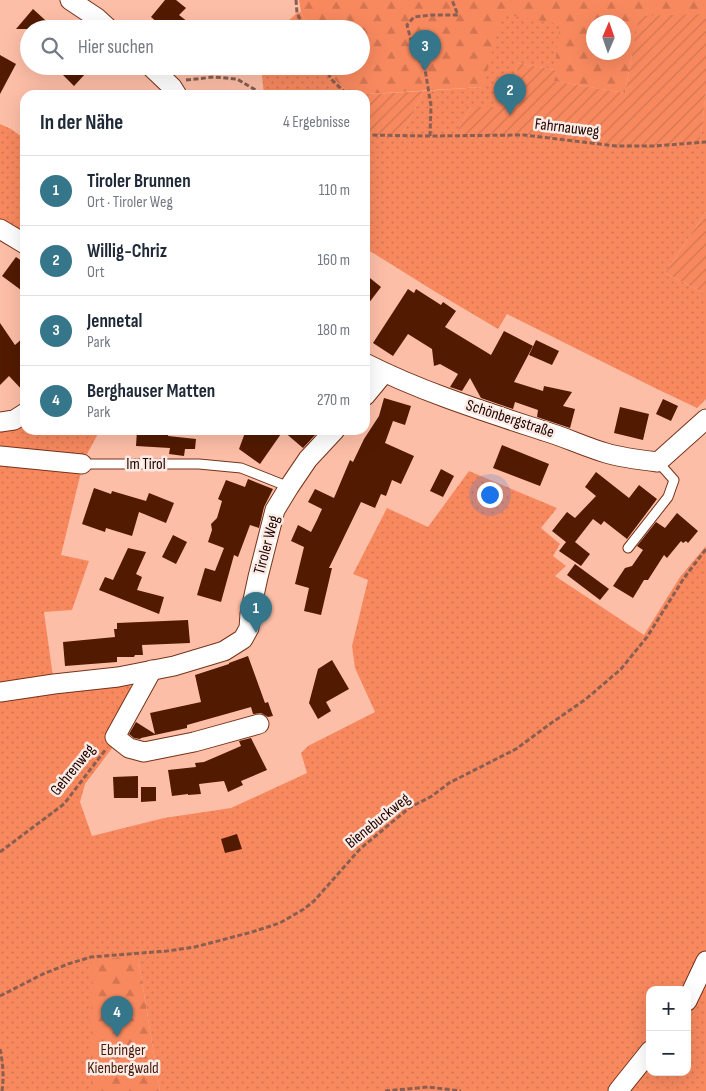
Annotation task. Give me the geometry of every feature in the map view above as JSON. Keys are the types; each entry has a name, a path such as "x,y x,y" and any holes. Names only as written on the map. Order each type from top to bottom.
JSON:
{"street":[{"path":"70,0 99,20"},
{"path":"159,75 174,90"},
{"path":"0,229 20,241"},
{"name":"Schönbergstraße","path":"370,366 440,396 606,453 658,462"},
{"path":"370,390 384,373"},
{"path":"0,422 14,420 20,416"},
{"path":"658,462 706,419"},
{"name":"Tiroler Weg","path":"0,692 118,677 174,666 224,651 242,639 249,628 258,577 275,510 308,459 330,435"},
{"name":"Im Tirol","path":"0,456 82,464"},
{"path":"152,670 116,737 129,748 144,752 194,742 258,724"},
{"path":"691,993 706,961"},
{"path":"618,1091 646,1056"}],"lane":[{"path":"628,548 668,497 674,480 658,462"},
{"name":"Im Tirol","path":"82,464 199,464 224,466 241,468 289,487"}],"path":[{"path":"296,0 298,13 302,20"},
{"path":"430,136 431,106 425,69 413,48 407,24 414,17 458,15 452,0"},
{"path":"329,75 343,90"},
{"path":"176,90 187,79 214,77 237,79 256,90"},
{"name":"Fahrnauweg","path":"370,135 524,135 616,146 654,146 706,142"},
{"name":"Bienebuckweg","path":"0,996 43,974 91,957 195,947 280,923 304,909 314,901 360,849 409,808 432,796 450,783 516,749 586,699 621,669 646,637 684,578 706,549"},
{"name":"Gehrenweg","path":"0,852 64,804 116,737"},
{"path":"0,1049 3,1076 2,1091"},
{"path":"385,1091 428,1086 461,1091"}],"green space":[{"path":"299,0 706,0 706,14 639,16 631,60 625,93 553,81 560,24 502,14 483,87 370,94 370,90 346,90 332,75 370,75 370,20 305,20"},
{"path":"355,0 706,0 706,64 631,53 631,15 586,15 586,26 559,39 555,70 517,63 515,107 471,107 455,135 524,135 616,146 700,143 706,90 706,212 665,273 706,294 706,399 697,408 507,314 498,329 370,251 370,135 401,136 424,91 483,87"},
{"path":"301,12 305,20 289,20"},
{"path":"706,14 706,90 700,143 616,146 524,135 455,135 471,107 515,107 517,63 555,70 554,81 625,93 639,16"},
{"path":"262,75 332,75 346,90 263,90"},
{"path":"424,91 401,136 370,135 370,94"},
{"path":"0,124 20,135 20,236 0,225"},
{"path":"706,212 706,294 665,273"},
{"path":"20,427 20,435 97,435 86,456 0,448 0,429"},
{"path":"0,465 81,472 61,555 89,561 72,610 44,612 54,684 130,683 131,690 131,695 109,729 116,743 85,784 80,802 92,836 164,818 231,808 307,773 301,753 308,746 375,712 355,668 352,646 368,580 353,574 387,508 428,527 469,471 557,508 541,528 560,544 553,556 566,566 555,576 644,635 680,577 706,546 706,1091 160,1091 138,957 148,1091 0,1091"},
{"name":"Ebringer Kienbergwald","path":"138,957 160,1091 91,1091 93,959"}],"building":[{"path":"165,0 176,0 186,8 179,15 185,20 154,20 151,17"},
{"path":"33,9 45,20 24,20"},
{"path":"0,55 16,64 0,94"},
{"path":"63,75 84,75 74,86"},
{"path":"16,257 20,260 20,289 2,276"},
{"path":"370,278 381,287 370,301"},
{"path":"408,289 414,293 416,289 441,305 443,302 456,311 445,327 491,355 504,331 533,346 514,382 543,391 544,386 572,392 563,406 575,409 570,428 537,417 538,410 515,402 513,409 481,398 470,378 462,391 450,387 458,374 440,364 434,366 432,349 408,334 393,356 373,343"},
{"path":"0,323 15,345 20,340 20,388 9,376 0,385"},
{"path":"536,340 559,351 552,365 529,355"},
{"path":"384,398 411,406 405,425 393,421 385,443 414,456 401,484 392,480 386,496 381,494 375,508 361,502 329,568 332,568 321,615 304,611 309,588 295,584 304,547 291,541 298,525 311,532 322,509 308,502 315,489 334,498 350,460 353,462 364,439 367,435 370,435 370,430 379,416"},
{"path":"663,399 678,406 671,421 656,414"},
{"path":"620,407 649,414 643,440 614,433"},
{"path":"137,435 168,435 196,439 195,449 185,449 184,456 169,454 170,448 136,446"},
{"path":"244,435 280,435 260,464 239,449"},
{"path":"288,435 315,435 303,448"},
{"path":"502,445 549,464 540,486 493,468"},
{"path":"441,469 454,476 443,497 430,491"},
{"path":"596,472 629,498 639,485 657,499 627,539 604,521 601,525 593,519 575,542 590,554 581,566 559,551 566,542 552,531 567,512 575,518 596,496 585,487"},
{"path":"248,479 273,489 264,507 259,528 250,525 238,557 234,555 221,602 197,595 205,568 215,571 224,548 208,542 212,530 211,524 217,518 222,501 218,499 226,480 245,487"},
{"path":"94,488 111,494 112,491 146,501 149,493 174,503 166,523 139,512 132,536 106,528 105,532 82,524"},
{"path":"677,513 698,531 688,543 681,541 667,558 664,555 648,580 644,580 633,598 613,586 625,568 632,566 643,550 637,546 656,522 665,528"},
{"path":"173,535 187,542 176,564 162,557"},
{"path":"128,548 146,552 136,574 142,577 137,590 164,597 159,614 99,590 105,577 113,580"},
{"path":"575,564 609,589 600,600 567,575"},
{"path":"188,620 190,643 142,645 143,655 117,657 117,662 65,666 63,642 115,637 114,629 117,629 117,623"},
{"path":"248,656 265,703 268,702 273,716 268,717 261,713 253,714 251,707 187,725 187,728 140,739 134,738 129,734 136,722 155,734 150,713 201,702 195,675"},
{"path":"332,660 349,689 326,702 331,711 318,719 309,703 318,669"},
{"path":"251,738 267,770 241,781 243,785 228,792 224,781 199,784 201,794 172,796 168,770 196,767 195,763 204,762 241,746 239,741"},
{"path":"138,776 138,798 114,798 113,777"},
{"path":"141,787 156,787 156,801 141,802"},
{"path":"237,834 242,849 225,853 221,839"}],"place":[{"name":"Jennetal","path":"425,71"},
{"name":"Willig-Chriz","path":"510,115"},
{"name":"Tiroler Brunnen","path":"256,633"},
{"name":"Berghauser Matten","path":"117,1037"}]}
